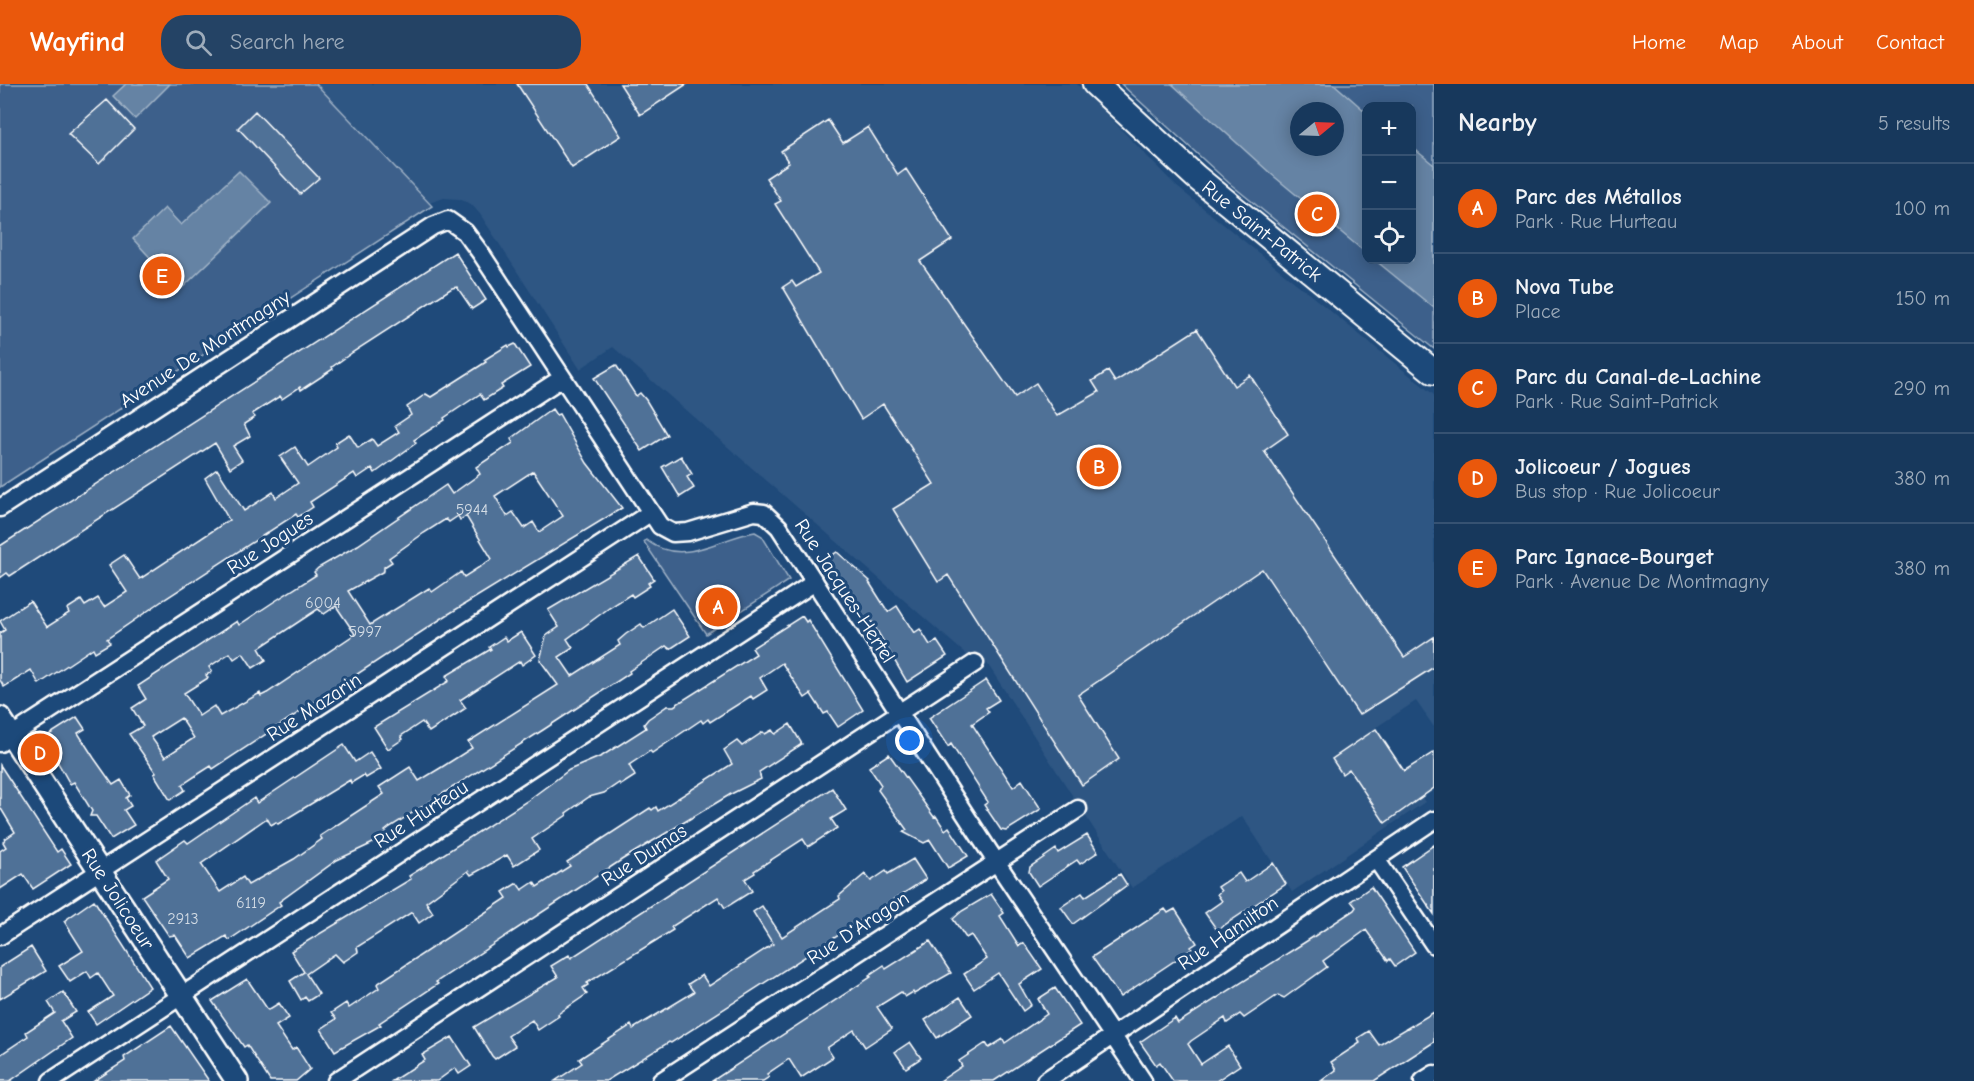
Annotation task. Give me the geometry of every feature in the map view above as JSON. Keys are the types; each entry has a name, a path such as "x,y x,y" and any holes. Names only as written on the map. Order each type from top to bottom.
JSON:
{"main road":[{"name":"Rue Saint-Patrick","path":"1095,84 1196,177 1434,372"}],"street":[{"name":"Rue Jacques-Hertel","path":"433,226 448,220 459,225 465,232 660,526 674,533 688,532 744,513 764,513 779,527 1143,1081"},
{"name":"Avenue De Montmagny","path":"0,508 433,226"},
{"name":"Rue Jogues","path":"4,732 562,378"},
{"name":"Rue Mazarin","path":"0,936 651,513"},
{"name":"Rue Hurteau","path":"51,1081 814,582"},
{"name":"Rue Dumas","path":"336,1081 975,663"},
{"name":"Rue Jolicoeur","path":"4,732 100,872 237,1081"},
{"name":"Rue D'Aragon","path":"661,1081 1078,809"},
{"name":"Rue Hamilton","path":"1045,1081 1434,820"},
{"path":"1376,859 1434,945"},
{"path":"1423,1081 1434,1074"}],"shaded area":[{"path":"0,84 316,84 432,206 0,487"},
{"path":"126,84 170,84 135,119 113,96"},
{"path":"316,84 1077,84 1176,186 1434,395 1434,727 1416,701 1375,728 1425,802 1292,892 1242,816 1132,888 983,657 975,662 613,347 580,369 480,214 471,204 459,199 444,198 429,203"},
{"path":"1121,84 1434,84 1434,349 1229,183"},
{"path":"1172,84 1334,84 1362,108 1362,250 1270,173"},
{"path":"1416,150 1434,165 1434,308 1380,264 1416,264"},
{"path":"239,171 271,203 180,290 133,239 165,208 181,225"},
{"path":"755,532 762,536 789,580 706,634 644,542 646,540 660,548 673,551 687,551"}],"building":[{"path":"517,84 588,84 621,136 572,168"},
{"path":"620,84 687,84 640,115"},
{"path":"107,100 134,129 99,164 68,134"},
{"path":"255,111 319,178 300,194 238,128"},
{"path":"828,120 843,143 868,127 898,175 906,169 952,240 920,261 1015,397 1036,383 1057,416 1099,392 1092,381 1108,371 1115,382 1197,329 1234,386 1250,375 1288,434 1264,451 1404,657 1434,637 1434,667 1359,715 1262,569 1078,695 1119,759 1082,785 948,575 938,582 893,509 934,484 883,404 861,419 783,287 792,281 796,287 819,273 775,204 781,201 766,178 789,163 781,151"},
{"path":"455,252 486,300 472,309 457,287 452,288 353,352 332,367 333,369 301,390 300,387 282,399 280,396 252,414 255,417 244,424 250,436 233,446 242,460 230,468 215,443 10,576 7,573 0,578 0,546"},
{"path":"515,344 530,367 501,385 503,388 484,400 480,394 414,440 416,443 375,473 372,468 357,478 354,473 310,502 313,507 298,517 296,514 165,599 107,639 110,643 95,652 93,648 39,684 31,670 4,687 0,680 0,633 5,630 0,621 30,601 47,627 69,613 67,609 81,600 85,606 98,598 104,607 127,592 109,565 124,555 140,579 229,520 205,478 217,469 244,511 273,492 276,498 298,483 280,457 295,447 308,467 337,447 335,443 349,434 358,448 372,439 377,446 399,432 395,426 411,415 407,407 426,394 431,397 486,362 484,360 508,345 509,347"},
{"path":"616,365 636,396 640,393 646,400 667,435 642,451 594,378"},
{"path":"552,409 556,415 559,414 587,463 622,508 447,615 213,769 211,766 197,775 182,785 185,790 170,800 154,774 156,773 129,734 143,726 132,708 146,699 138,686 237,621 239,625 316,575 314,572 318,568 358,545 446,485 452,494 480,474 476,467 513,443 511,439","holes":["533,471 563,516 539,532 533,522 524,528 513,512 507,516 495,496","458,516 460,520 466,516 492,559 464,577 461,572 432,592 429,588 370,625 348,591 384,571 384,567 392,562 389,558 424,533 446,519 449,522","336,606 355,634 267,693 261,696 260,693 220,716 214,706 199,716 184,693 208,678 206,675 212,672 209,667 230,653 234,659 243,653 253,668 266,660 259,648 318,609 324,614","181,718 194,738 165,757 151,737"]},
{"path":"681,456 692,474 687,477 694,488 680,497 662,467"},
{"path":"837,552 870,581 888,612 897,606 914,633 920,629 930,645 937,641 947,656 907,682 872,622 867,625 825,560"},
{"path":"639,556 654,579 648,583 650,586 633,597 631,594 609,608 567,639 573,648 559,657 572,676 620,645 618,641 626,634 641,624 644,628 672,609 690,636 670,649 666,646 629,671 630,673 390,827 385,831 387,833 371,844 337,860 279,902 281,905 229,940 226,936 190,958 175,935 169,936 142,896 168,879 156,860 185,840 188,843 254,798 257,803 344,745 355,762 370,752 381,769 366,778 364,775 351,783 350,780 278,824 276,822 271,825 267,818 201,864 220,892 243,877 248,885 294,859 322,839 320,836 384,794 379,787 410,767 419,781 442,767 472,748 468,742 558,685 540,660 546,636 559,627 548,610"},
{"path":"802,616 806,622 808,620 863,710 838,727 828,712 824,714 811,694 805,698 782,663 760,678 767,690 753,699 751,696 710,722 708,719 703,723 701,720 652,753 650,751 629,765 635,776 604,793 589,797 532,839 539,850 514,866 507,855 471,875 468,871 426,902 433,913 419,923 412,912 357,947 358,952 343,962 335,954 306,974 319,994 308,1001 305,997 301,1000 290,981 304,972 291,951 411,879 409,876 527,801 569,770 602,756 646,728 644,724 648,719 667,706 674,706 756,654 752,648"},
{"path":"521,632 536,655 522,665 520,661 460,700 466,708 429,732 422,722 401,736 403,739 388,749 374,727 449,681 446,676 491,649 489,647 504,637 507,641"},
{"path":"986,680 999,700 986,708 989,712 972,724 1013,787 1022,780 1041,809 1006,831 1001,830 984,805 988,802 951,744 948,747 929,718"},
{"path":"77,717 85,729 78,733 94,758 113,785 121,780 130,795 126,798 131,806 124,810 134,825 111,839 96,816 90,816 92,811 74,782 70,784 44,738"},
{"path":"790,724 802,744 759,772 761,779 731,794 623,859 436,982 438,984 379,1023 381,1025 335,1051 321,1029 336,1019 331,1013 346,1003 349,1008 379,988 377,984 507,898 503,892 517,883 522,890 534,882 537,887 570,866 567,862 650,808 652,810 656,807 658,811 732,764 724,750 737,741 742,746 763,732 765,734 772,730 775,734"},
{"path":"1376,729 1404,771 1434,752 1434,788 1385,823 1349,769 1342,774 1332,759"},
{"path":"889,754 934,817 936,816 945,830 949,827 968,856 948,868 930,840 924,843 903,832 907,830 878,790 881,785 869,767"},
{"path":"0,765 57,852 61,849 71,864 33,889 23,874 0,889 0,851 6,847 3,842 5,839 15,832 0,807"},
{"path":"832,788 846,810 831,819 837,828 808,847 803,839 754,871 755,873 745,879 752,891 725,908 718,897 671,927 673,930 587,983 588,985 583,988 587,994 538,1030 532,1020 508,1036 515,1046 495,1059 492,1056 474,1027 558,977 551,966 569,955 571,958"},
{"path":"1087,835 1098,852 1080,864 1077,860 1038,886 1029,872 1030,867 1056,849 1058,853"},
{"path":"1434,845 1434,914 1402,867"},
{"path":"913,859 926,879 671,1043 669,1042 606,1081 555,1081 582,1063 579,1059 631,1025 633,1029 694,992 688,984 702,975 709,986 773,944 753,912 762,906 782,937 840,899 839,896 865,874 871,881 886,871 888,874"},
{"path":"1273,863 1286,884 1217,930 1205,913 1222,901 1217,894 1221,891 1218,887 1239,873 1245,882"},
{"path":"1120,874 1127,885 1073,924 1061,907 1082,893 1085,897"},
{"path":"1371,887 1415,952 1395,966 1390,959 1388,961 1366,930 1323,961 1327,967 1284,998 1278,995 1244,1018 1240,1014 1227,1023 1225,1018 1188,1044 1201,1064 1228,1046 1240,1065 1216,1081 1173,1081 1160,1062 1156,1065 1140,1042 1175,1018 1178,1023 1354,910 1356,907 1351,901"},
{"path":"991,894 1004,913 1000,916 1019,946 1024,943 1042,969 1019,984 1031,1005 1023,1011 998,973 974,989 964,974 987,959 971,935 966,938 953,919"},
{"path":"94,900 150,987 96,1024 88,1012 113,996 98,973 91,978 87,971 70,982 59,966 83,951 64,921"},
{"path":"1165,909 1168,913 1175,909 1197,943 1191,947 1192,949 1120,997 1092,957"},
{"path":"930,941 951,973 914,994 913,992 905,997 901,992 877,1007 892,1029 865,1047 854,1030 827,1048 833,1057 801,1078 789,1059 767,1074 769,1077 763,1081 712,1081 871,977 869,975 884,965 886,969"},
{"path":"31,947 46,971 0,999 0,967"},
{"path":"247,979 268,1010 279,1003 289,1018 276,1026 292,1050 296,1047 310,1069 296,1081 270,1081 247,1045 244,1047 212,1001"},
{"path":"1055,988 1080,1025 994,1081 940,1081 962,1066 959,1061 986,1043 989,1048 1003,1039 1005,1043 1047,1014 1038,999"},
{"path":"63,992 76,1012 61,1021 72,1038 10,1081 0,1081 0,1055 28,1036 26,1032 55,1013 48,1002"},
{"path":"960,997 972,1015 937,1038 925,1020"},
{"path":"1434,1012 1434,1042 1374,1081 1321,1081 1336,1070 1331,1062 1360,1043 1358,1038 1369,1031 1379,1045"},
{"path":"171,1026 209,1081 94,1081 125,1061 124,1057"},
{"path":"452,1037 471,1066 459,1074 455,1068 437,1081 392,1081 425,1060 422,1055"},
{"path":"910,1042 921,1058 906,1068 895,1052"}],"place":[{"name":"Parc du Canal-de-Lachine","path":"1317,214"},
{"name":"Parc Ignace-Bourget","path":"162,276"},
{"name":"Nova Tube","path":"1099,467"},
{"name":"Parc des Métallos","path":"718,607"},
{"name":"Jolicoeur / Jogues","path":"40,753"}]}
